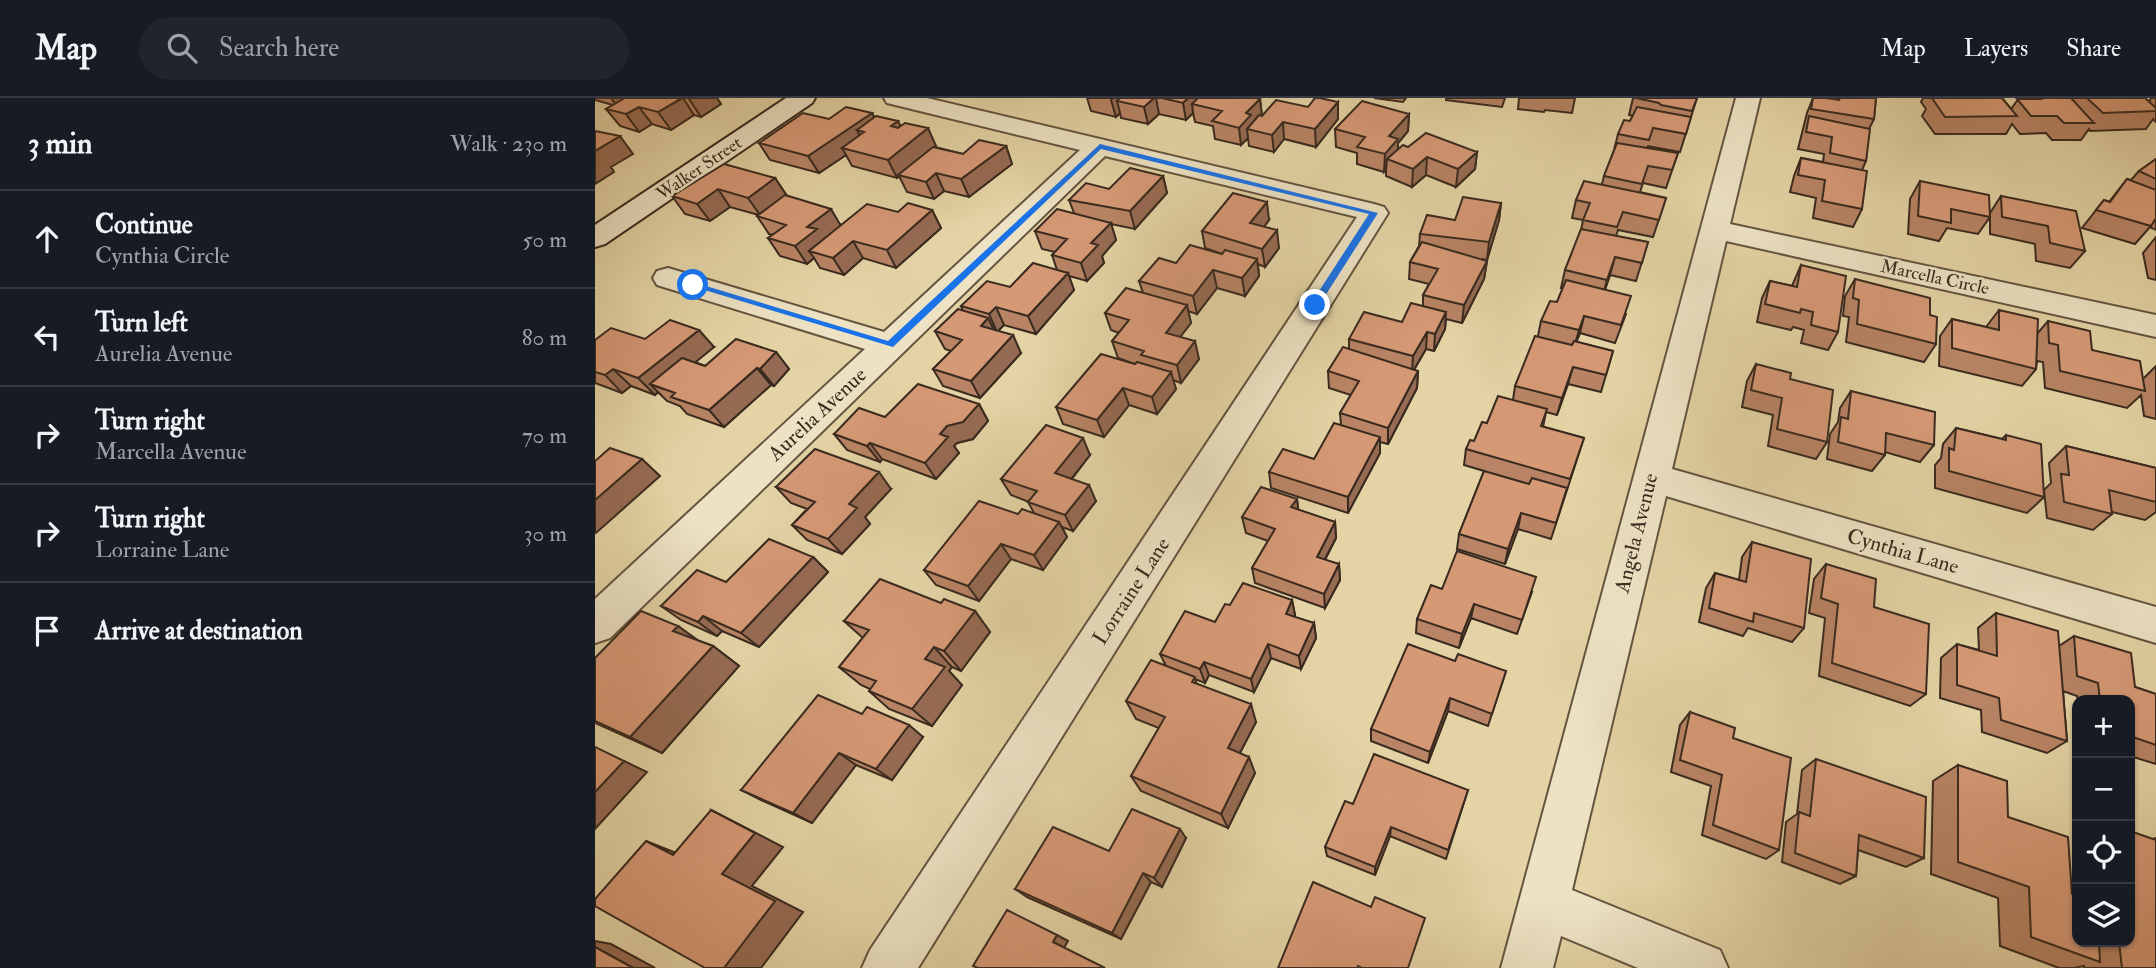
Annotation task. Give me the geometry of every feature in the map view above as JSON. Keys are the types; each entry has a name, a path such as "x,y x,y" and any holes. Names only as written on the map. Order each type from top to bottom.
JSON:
{"street":[{"name":"Walker Street","path":"595,239 803,98"},
{"path":"896,98 1100,146"},
{"name":"Angela Avenue","path":"1527,968 1748,98"},
{"name":"Lorraine Lane","path":"888,968 1374,213 1100,146"},
{"name":"Aurelia Avenue","path":"595,625 1100,146"},
{"name":"Marcella Circle","path":"1714,229 2156,326"},
{"path":"669,278 890,345"},
{"name":"Cynthia Lane","path":"1650,477 2156,625"},
{"path":"1543,904 1702,968"}],"building":[{"path":"625,98 682,98 658,112 639,107 626,114 606,109"},
{"path":"1120,98 1154,98 1144,107 1117,101"},
{"path":"1162,98 1188,98 1183,103"},
{"path":"1198,98 1260,99 1246,113 1251,115 1239,128 1212,121 1222,111 1192,104"},
{"path":"1315,98 1338,102 1315,129 1283,122 1272,135 1247,129 1276,100 1308,107"},
{"path":"1636,98 1697,98 1692,111"},
{"path":"1813,98 1876,98 1874,119 1811,109"},
{"path":"1932,98 2002,98 2017,116 1945,117"},
{"path":"2071,98 2094,123 2064,123 2057,116 2031,116 2017,99"},
{"path":"2087,98 2145,98 2156,111 2103,113"},
{"path":"1362,101 1409,114 1389,136 1398,139 1385,154 1357,147 1365,137 1335,129"},
{"path":"846,107 872,113 808,156 759,143 803,113 829,119"},
{"path":"1637,107 1691,117 1686,134 1653,128 1649,140 1618,134 1624,120 1630,121"},
{"path":"876,116 898,121 891,126 898,128 905,123 928,128 888,160 842,148 864,132 857,130"},
{"path":"1809,116 1870,129 1866,161 1830,153 1832,137 1806,132"},
{"path":"595,131 620,136 595,151"},
{"path":"1426,133 1477,152 1458,169 1427,157 1413,169 1387,159 1403,145 1408,147"},
{"path":"979,140 1006,146 961,179 936,173 926,182 898,175 933,147 963,154"},
{"path":"1617,143 1678,153 1672,170 1648,166 1642,184 1604,176"},
{"path":"1801,158 1867,171 1862,209 1822,201 1825,180 1798,175"},
{"path":"2156,159 2156,179 2139,171"},
{"path":"724,164 775,178 748,198 718,189 697,204 672,196"},
{"path":"1130,168 1163,176 1130,211 1069,200 1086,183 1109,189"},
{"path":"2127,179 2156,190 2156,218 2151,226 2096,210 2104,200 2110,202"},
{"path":"1584,181 1666,198 1659,220 1623,212 1617,227 1583,220 1590,203 1576,200"},
{"path":"1920,181 1989,195 1990,217 1951,209 1951,223 1918,216"},
{"path":"1233,193 1267,202 1250,223 1277,230 1262,249 1202,231"},
{"path":"785,195 831,209 807,227 817,229 795,246 768,238 786,225 757,216"},
{"path":"2001,196 2076,211 2085,251 2050,243 2048,226 2002,217"},
{"path":"1463,197 1501,203 1489,242 1420,234 1427,215 1455,220"},
{"path":"908,203 932,210 887,250 853,241 833,258 809,251 867,204 898,212"},
{"path":"1057,209 1111,223 1091,243 1098,245 1081,263 1052,255 1067,239 1035,231"},
{"path":"1581,229 1648,242 1642,263 1615,257 1607,280 1565,270"},
{"path":"1422,242 1487,261 1464,305 1423,295 1438,269 1410,262"},
{"path":"1190,245 1222,254 1225,250 1257,259 1242,278 1213,270 1193,296 1139,281 1159,258 1176,263"},
{"path":"1033,263 1068,273 1028,316 996,307 989,314 961,306 987,281 1010,287"},
{"path":"1801,265 1846,276 1838,332 1811,325 1813,312 1801,309 1800,313 1765,304 1770,281 1797,287"},
{"path":"1855,279 1930,298 1930,315 1937,317 1936,344 1857,324 1859,300 1853,298"},
{"path":"1566,280 1631,296 1621,325 1584,316 1579,330 1541,321 1550,301 1557,302"},
{"path":"1126,288 1187,305 1166,333 1195,341 1177,365 1141,355 1144,351 1112,341 1129,320 1105,313"},
{"path":"1411,303 1446,312 1435,334 1427,332 1413,356 1349,339 1364,312 1402,322"},
{"path":"958,309 988,318 981,326 1013,335 971,381 933,369 962,340 935,331"},
{"path":"1999,310 2038,319 2036,369 1952,348 1952,319 1999,330"},
{"path":"670,320 699,330 638,378 613,369 605,375 595,372 595,340 611,328 645,339"},
{"path":"2048,321 2090,331 2092,350 2140,361 2145,391 2060,371 2058,345 2049,343"},
{"path":"1535,336 1572,345 1574,341 1613,351 1606,375 1573,367 1562,398 1515,386"},
{"path":"736,339 776,352 760,369 757,368 709,410 671,397 675,393 650,384 682,358 705,366"},
{"path":"1343,347 1418,371 1388,428 1340,413 1359,381 1328,371"},
{"path":"1101,354 1171,372 1152,397 1123,388 1097,420 1056,407"},
{"path":"1756,364 1791,373 1790,379 1833,390 1827,442 1777,429 1782,398 1751,390"},
{"path":"918,384 979,404 963,422 947,426 940,434 948,437 925,463 870,443 867,446 834,434 859,408 885,417"},
{"path":"1851,391 1935,412 1934,445 1886,433 1885,455 1838,442 1841,417 1848,419"},
{"path":"1498,396 1547,409 1541,426 1584,438 1570,479 1466,449 1470,440 1474,441 1482,422 1487,423"},
{"path":"1334,423 1380,437 1348,497 1269,472 1283,449 1314,459"},
{"path":"1046,425 1083,438 1055,473 1089,485 1065,515 1028,502 1037,491 1001,479"},
{"path":"1956,428 2006,440 2006,435 2041,444 2044,497 1949,471 1949,448 1954,450"},
{"path":"2066,446 2156,468 2156,502 2109,490 2112,514 2064,502 2061,474 2069,475"},
{"path":"610,448 642,459 595,500 595,461"},
{"path":"815,449 879,472 849,504 857,508 828,539 792,525 815,502 776,487"},
{"path":"1484,471 1529,484 1532,478 1567,488 1556,523 1521,513 1508,549 1459,534"},
{"path":"1261,487 1297,499 1291,507 1335,522 1317,557 1339,564 1324,594 1252,568 1275,529 1242,517"},
{"path":"979,501 1018,514 1022,509 1059,522 1034,555 1001,544 968,586 924,570"},
{"path":"769,539 813,557 741,633 703,616 698,622 661,606 697,570 726,582"},
{"path":"1752,542 1811,559 1804,628 1754,613 1753,622 1709,608 1715,573 1746,582"},
{"path":"1457,551 1536,577 1522,620 1474,604 1462,634 1417,619 1431,585 1442,589"},
{"path":"1826,564 1876,579 1874,607 1929,624 1926,694 1832,663 1838,604 1821,598"},
{"path":"880,579 941,603 944,599 975,611 944,651 934,647 925,659 945,667 912,709 869,691 876,681 839,667 869,630 844,621"},
{"path":"1243,583 1292,600 1286,614 1314,623 1299,656 1268,644 1251,679 1204,662 1200,669 1160,654 1185,611 1215,622 1225,604 1230,605"},
{"path":"641,611 678,626 673,631 713,646 630,737 595,721 595,658"},
{"path":"1996,613 2058,631 2067,741 2001,720 1999,698 1957,685 1957,644 1997,656"},
{"path":"2074,636 2131,653 2135,687 2156,694 2156,745 2135,738 2135,695 2099,695 2098,683 2077,676"},
{"path":"1408,644 1455,661 1458,654 1506,671 1492,714 1450,698 1430,752 1371,729"},
{"path":"1151,660 1195,677 1192,682 1251,704 1228,748 1249,757 1221,814 1131,776 1165,717 1126,701"},
{"path":"818,695 862,714 867,707 909,725 876,769 839,753 793,813 741,790"},
{"path":"1690,712 1735,728 1733,738 1791,758 1779,850 1713,825 1722,775 1680,760"},
{"path":"595,747 624,761 595,792"},
{"path":"1374,754 1468,790 1448,850 1391,827 1375,867 1325,847 1345,801 1353,804"},
{"path":"1816,759 1926,797 1924,858 1859,835 1856,876 1795,853 1799,812 1810,816"},
{"path":"1958,765 2007,781 2008,817 2068,837 2072,947 2099,947 2100,962 2031,937 2029,887 1958,862"},
{"path":"1132,809 1180,829 1154,878 1143,873 1112,933 1015,889 1053,827 1109,851"},
{"path":"711,810 755,833 722,874 775,901 724,968 705,968 595,906 595,899 646,841 673,855"},
{"path":"2135,833 2156,840 2156,968 2122,968 2120,947 2135,947"},
{"path":"1313,882 1371,907 1375,897 1425,918 1408,968 1278,968"},
{"path":"1007,910 1057,935 1053,942 1105,968 973,966"},
{"path":"595,947 633,968 595,968"}],"route":[{"path":"693,285 890,345 1100,146 1374,213 1315,305"}]}
